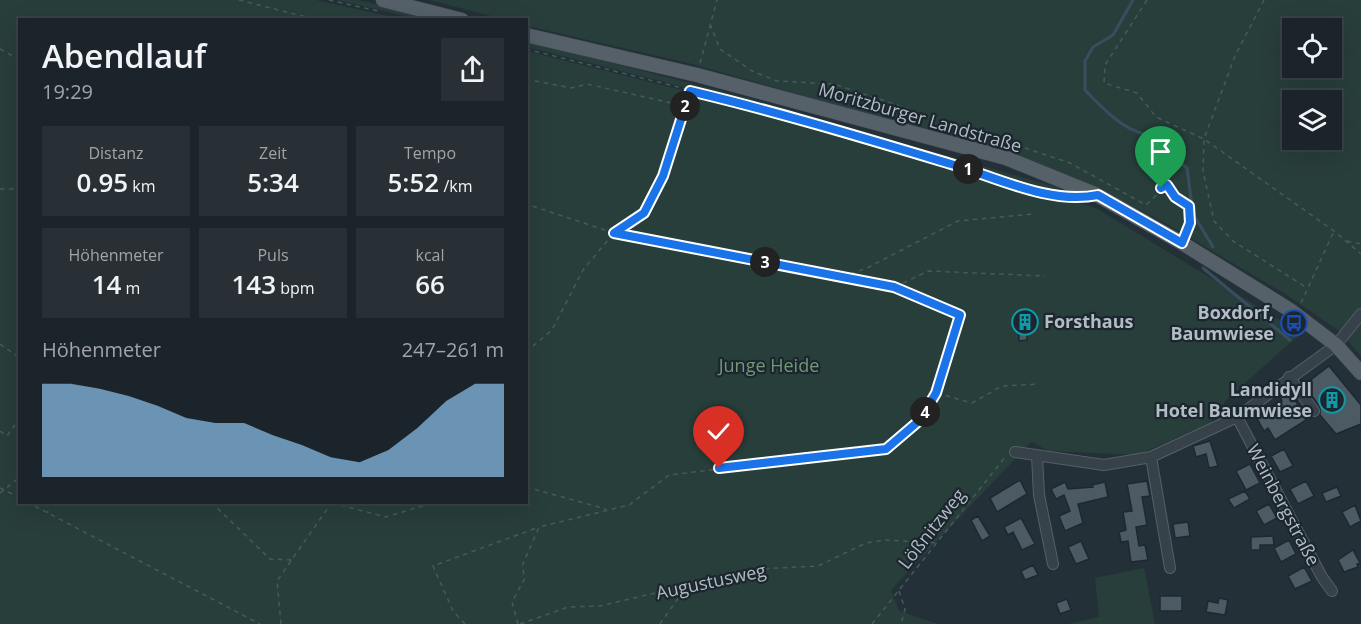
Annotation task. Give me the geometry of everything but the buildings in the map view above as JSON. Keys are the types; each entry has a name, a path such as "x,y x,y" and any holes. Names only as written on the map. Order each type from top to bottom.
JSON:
{"main road":[{"path":"382,6 451,18"},
{"name":"Moritzburger Landstraße","path":"528,35 697,75 1006,158 1098,195 1182,243 1296,315 1336,345 1361,373"}],"street":[{"path":"1014,452 1104,465 1151,457 1237,417 1336,345 1361,314"},
{"path":"1289,377 1314,411"},
{"name":"Weinbergstraße","path":"1237,417 1322,578 1332,591"},
{"path":"1037,456 1039,495 1053,564"},
{"path":"1151,457 1170,568"}],"path":[{"path":"239,0 310,18"},
{"path":"329,0 382,6"},
{"path":"528,350 552,330 583,270 614,233 644,213 663,176 697,75 717,0"},
{"path":"1147,0 1105,65 1104,82 1137,93 1156,117 1204,139 1334,231 1361,254"},
{"path":"1264,0 1235,56 1204,139 1203,171 1214,221 1233,241 1307,288"},
{"path":"710,24 720,49 752,71 777,81 834,84 856,91 1070,163 1146,205 1167,185 1175,197 1189,206 1190,223 1182,243"},
{"path":"0,49 18,59"},
{"path":"528,50 794,118 1026,187 1068,197"},
{"path":"528,80 571,88 586,84 686,106"},
{"path":"0,189 18,189"},
{"path":"465,624 453,611 433,566 539,527 629,505 669,475 886,449 920,420 936,393 960,315 894,287 614,233 528,205"},
{"path":"841,277 867,268 958,220 1033,214"},
{"path":"1296,315 1334,231"},
{"path":"1346,240 1361,244"},
{"path":"894,287 928,271 1045,276"},
{"path":"0,344 18,357"},
{"path":"936,393 972,403 1002,386 1038,384"},
{"path":"0,431 8,436 18,421"},
{"name":"Lößnitzweg","path":"872,624 1002,458 1014,452"},
{"path":"0,493 1,489 18,478"},
{"path":"528,488 609,510"},
{"path":"1,489 18,497"},
{"path":"30,504 260,624"},
{"path":"46,504 48,514"},
{"path":"213,504 270,559 293,560"},
{"path":"281,624 278,581 331,504"},
{"path":"336,504 386,518 429,504"},
{"path":"519,624 512,602 525,578 522,566 539,527"},
{"name":"Augustusweg","path":"519,624 568,607 600,606 757,569 818,566 866,543 886,540 937,543"},
{"path":"660,624 686,587"},
{"path":"899,591 905,609 901,624"}],"green space":[{"name":"Junge Heide","path":"0,0 316,0 397,18 18,18 18,504 528,504 528,51 749,107 1096,208 1301,333 1226,400 1210,423 1138,455 1049,451 1031,442 891,590 899,611 938,624 0,624"},
{"path":"337,0 358,0 436,18 414,18"},
{"path":"429,0 1361,0 1361,356 1339,331 1285,294 1160,220 1098,189 930,132 692,64 528,26 528,18 499,18"},
{"path":"528,42 752,99 1083,195 1079,197 751,104 528,47"},
{"path":"1144,568 1155,624 1068,624 1099,617 1095,578"}],"waterway":[{"path":"1133,0 1113,35 1093,47 1085,61 1085,90 1120,123 1130,129 1152,135 1164,135 1168,152 1187,168 1193,214 1213,247"},
{"path":"1203,268 1290,340"}],"place":[{"name":"Forsthaus","path":"1025,322"},
{"name":"Boxdorf, Baumwiese","path":"1294,323"},
{"name":"Landidyll Hotel Baumwiese","path":"1332,400"}],"route":[{"path":"719,468 886,449 920,420 936,393 960,315 894,287 614,233 644,213 663,176 690,91 750,105 1026,187 1079,199 1098,195 1182,243 1190,223 1189,206 1175,197 1167,185 1161,188"}]}
